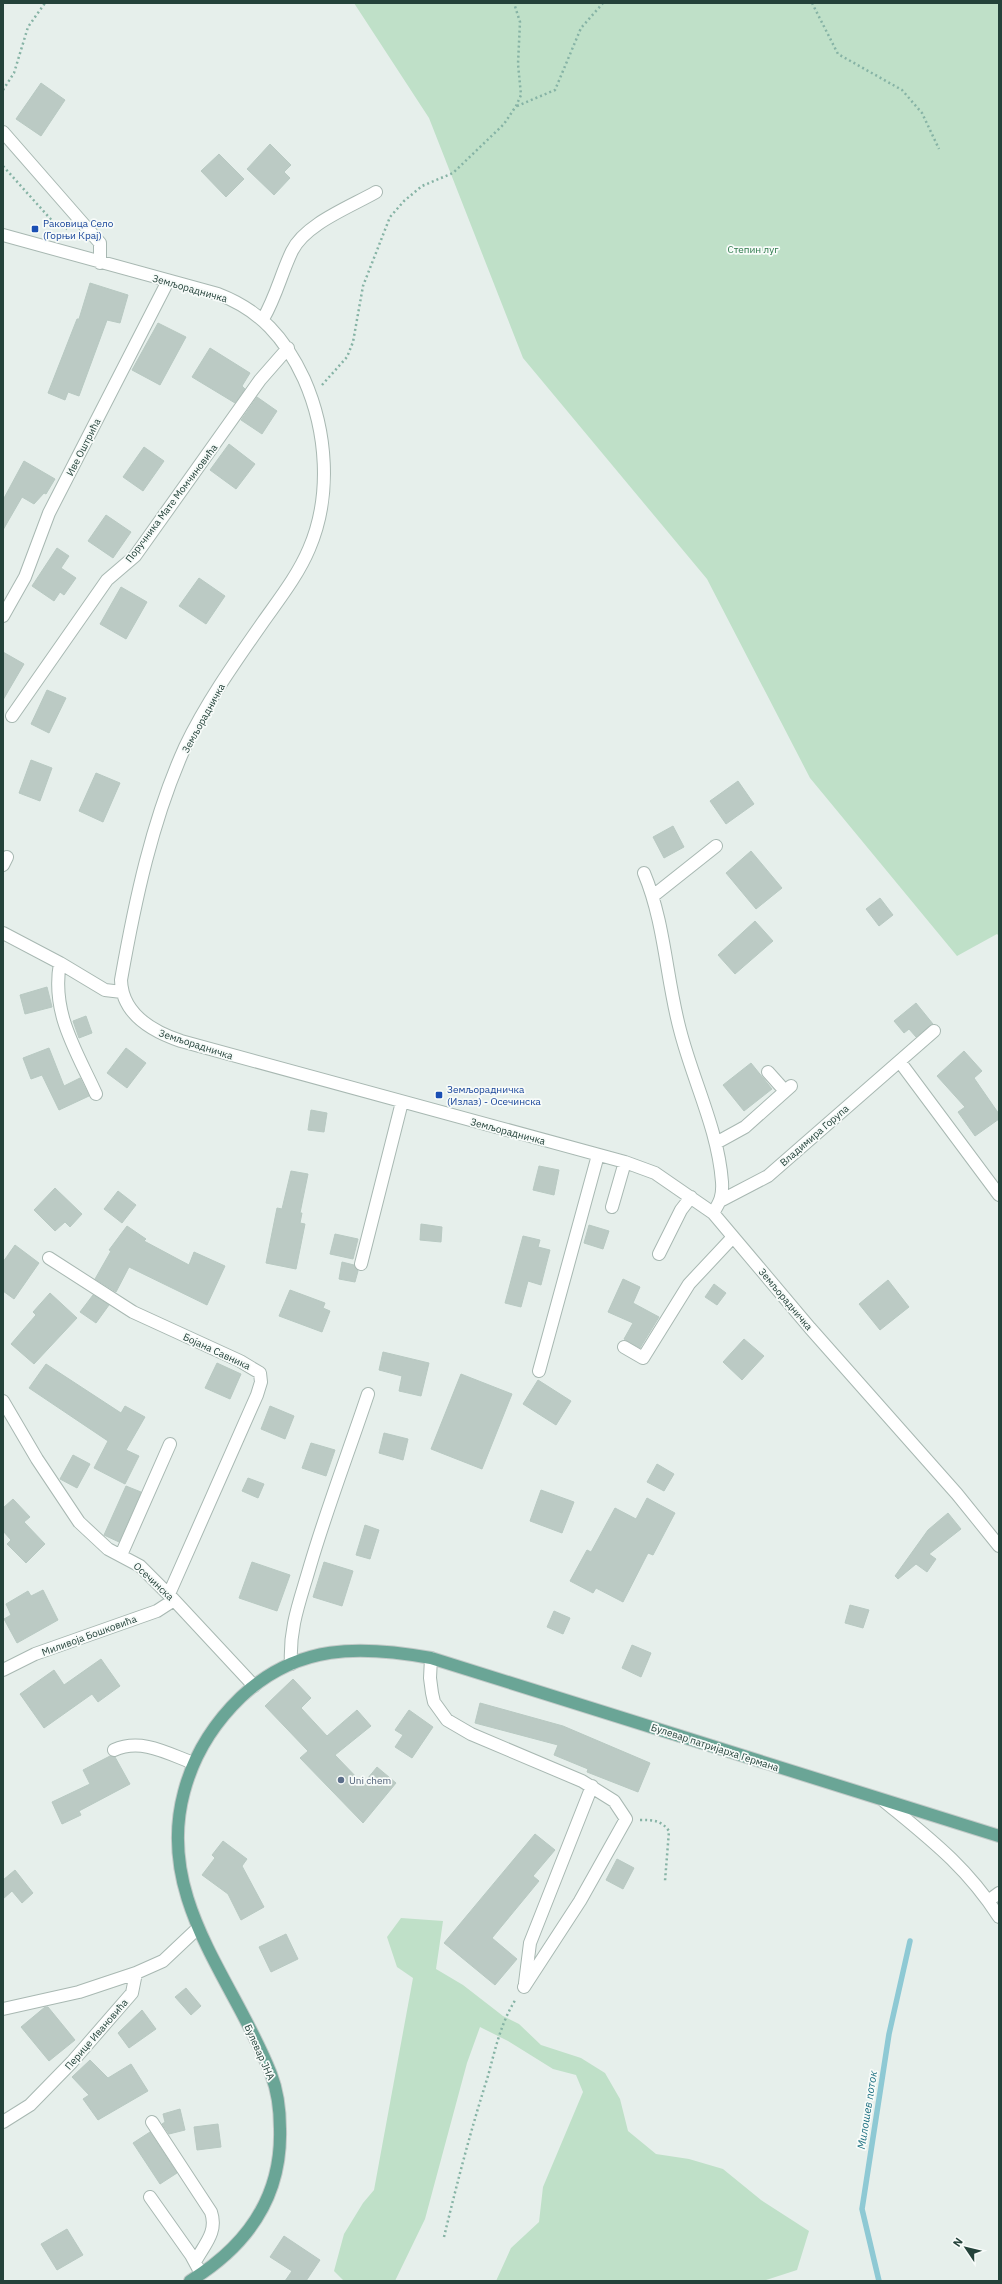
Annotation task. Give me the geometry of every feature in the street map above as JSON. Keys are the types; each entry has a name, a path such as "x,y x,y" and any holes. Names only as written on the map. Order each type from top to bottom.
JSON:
{"main road":[{"name":"Булевар патријарха Германа","path":"187,1897 179,1870 177,1830 179,1808 193,1762 203,1744 220,1719 254,1686 291,1664 316,1655 350,1649 391,1650 431,1658 999,1836"},
{"name":"Булевар ЈНА","path":"187,1897 198,1928 257,2042 272,2076 280,2106 281,2147 278,2170 272,2191 254,2224 232,2251 190,2281"}],"street":[{"path":"3,132 100,243 100,263"},
{"path":"263,319 274,300 292,250 304,235 319,224 376,192"},
{"name":"Земљорадничка","path":"3,235 230,299 263,319 288,348 311,397 321,434 324,462 322,496 313,540 294,578 239,657 204,711 177,767 156,827 126,951 122,992 134,1014 161,1034 228,1056 626,1162 655,1173 713,1213 810,1328 957,1494 999,1546"},
{"name":"Иве Оштрића","path":"3,616 25,577 49,513 168,281"},
{"name":"Поручника Мате Момчиновића","path":"12,716 107,580 135,556 260,380 288,348"},
{"path":"653,896 716,846"},
{"path":"644,873 660,919 672,999 680,1031 716,1143 722,1182 722,1200 713,1213"},
{"path":"3,933 60,963 105,990 122,992"},
{"path":"60,963 57,980 60,1011 96,1094"},
{"name":"Владимира Горупа","path":"722,1200 768,1176 934,1032"},
{"path":"900,1062 999,1195"},
{"path":"716,1143 745,1127 788,1089 768,1072"},
{"path":"361,1264 402,1102"},
{"path":"539,1371 598,1155"},
{"path":"612,1207 626,1162"},
{"path":"659,1254 681,1210 691,1197"},
{"path":"624,1347 643,1358 690,1284 733,1237"},
{"name":"Бојана Савника","path":"49,1258 133,1312 240,1361 260,1373 261,1382 257,1395 172,1597"},
{"path":"291,1664 290,1640 292,1625 318,1540 368,1394"},
{"name":"Осечинска","path":"3,1401 36,1459 79,1522 100,1543 140,1566 172,1597 254,1686"},
{"path":"122,1555 170,1444"},
{"name":"Миливоја Бошковића","path":"3,1670 35,1654 161,1609 172,1597"},
{"path":"431,1658 430,1678 434,1702 447,1720 471,1734 573,1776 592,1786 614,1801 626,1819 580,1901 524,1987"},
{"path":"114,1750 125,1745 137,1744 193,1762"},
{"path":"524,1987 530,1943 592,1786"},
{"path":"884,1801 930,1837 958,1864 999,1917"},
{"path":"988,1901 999,1893"},
{"path":"3,2009 79,1992 136,1974 163,1961 198,1928"},
{"name":"Перице Ивановића","path":"3,2122 30,2105 72,2062 132,1993 136,1974"},
{"path":"152,2122 211,2212 215,2222 214,2230 195,2262"},
{"path":"150,2197 195,2262 201,2274"}],"path":[{"path":"3,90 14,73 28,27 45,3"},
{"path":"311,397 346,357 351,347 363,286 390,217 404,201 422,186 453,173 504,124 516,106 521,95 518,64 520,22 514,3"},
{"path":"516,106 555,90 581,28 603,3"},
{"path":"812,3 838,54 902,90 922,113 939,149"},
{"path":"3,166 55,224 73,231 91,234"},
{"path":"626,1819 657,1820 664,1824 669,1831 665,1881"},
{"path":"444,2237 465,2151 498,2042 507,2015 524,1987"}],"green space":[{"name":"Степин луг","path":"354,3 999,3 999,936 997,934 957,956 810,778 707,579 523,358 429,118"},
{"path":"401,1918 443,1921 436,1969 463,1985 503,2016 519,2024 541,2045 581,2058 605,2073 620,2099 628,2131 656,2154 689,2159 723,2169 761,2200 809,2231 797,2270 763,2281 496,2281 511,2248 539,2222 543,2187 583,2092 576,2075 553,2069 508,2041 480,2027 467,2063 425,2219 395,2281 344,2281 334,2271 344,2234 363,2203 374,2190 413,1978 397,1967 387,1937"}],"building":[{"path":"41,83 65,100 41,136 16,119"},
{"path":"270,144 291,165 284,172 290,178 274,195 247,169"},
{"path":"219,154 244,179 226,197 201,171"},
{"path":"90,283 128,295 120,323 107,320 79,396 68,392 65,400 48,393 77,319 79,319"},
{"path":"158,323 186,337 160,385 132,370"},
{"path":"210,348 250,373 242,386 245,389 235,403 192,377"},
{"path":"257,397 277,411 262,434 241,420"},
{"path":"229,444 255,464 236,489 210,470"},
{"path":"144,447 164,461 143,491 123,477"},
{"path":"24,461 55,479 46,494 44,493 34,504 22,497 3,530 3,500"},
{"path":"106,515 131,532 113,558 88,541"},
{"path":"57,548 69,556 61,568 76,578 64,595 60,592 54,601 32,586"},
{"path":"199,578 225,596 206,624 179,606"},
{"path":"121,587 147,602 126,639 100,624"},
{"path":"3,652 24,664 3,700"},
{"path":"47,690 66,698 49,733 31,724"},
{"path":"31,760 52,768 40,801 19,793"},
{"path":"96,773 120,783 103,822 79,811"},
{"path":"738,781 754,804 726,824 710,801"},
{"path":"673,826 684,847 664,858 653,837"},
{"path":"751,851 782,888 756,909 726,873"},
{"path":"880,898 893,915 879,926 866,909"},
{"path":"755,921 773,941 735,974 718,955"},
{"path":"47,987 52,1007 25,1014 20,995"},
{"path":"916,1003 933,1024 916,1037 909,1029 904,1033 894,1021"},
{"path":"86,1016 92,1033 79,1038 73,1021"},
{"path":"49,1048 64,1086 80,1078 89,1096 59,1110 42,1075 31,1079 23,1058"},
{"path":"126,1048 146,1063 127,1088 107,1073"},
{"path":"964,1051 982,1071 974,1078 999,1114 999,1119 975,1136 958,1112 965,1107 937,1076"},
{"path":"751,1063 772,1089 744,1111 723,1085"},
{"path":"311,1110 327,1113 324,1132 308,1130"},
{"path":"539,1166 559,1170 554,1195 533,1190"},
{"path":"291,1171 308,1174 300,1213 302,1213 300,1223 305,1224 296,1269 266,1263 277,1208 282,1209"},
{"path":"55,1188 82,1214 70,1227 65,1222 55,1231 34,1210"},
{"path":"118,1191 136,1205 122,1223 104,1209"},
{"path":"421,1224 442,1227 441,1242 420,1240"},
{"path":"589,1225 609,1231 603,1249 584,1243"},
{"path":"127,1226 146,1239 144,1241 189,1265 194,1252 225,1266 207,1305 129,1267 116,1292 95,1279 111,1251 109,1250"},
{"path":"335,1234 358,1239 353,1259 330,1254"},
{"path":"523,1236 540,1240 538,1247 550,1250 541,1285 528,1281 521,1307 505,1303"},
{"path":"15,1245 39,1263 14,1299 3,1291 3,1262"},
{"path":"342,1262 354,1265 358,1271 355,1282 339,1279"},
{"path":"623,1279 640,1287 633,1303 659,1317 640,1348 624,1339 633,1323 608,1312"},
{"path":"888,1280 909,1307 880,1330 859,1304"},
{"path":"714,1284 726,1293 717,1305 705,1297"},
{"path":"290,1290 325,1303 323,1308 330,1311 322,1332 279,1316"},
{"path":"50,1293 77,1318 34,1364 11,1344 36,1315 33,1312"},
{"path":"93,1295 109,1305 96,1323 80,1312"},
{"path":"744,1339 764,1356 742,1380 723,1362"},
{"path":"383,1352 429,1363 421,1396 399,1391 402,1376 379,1370"},
{"path":"217,1363 241,1374 230,1399 205,1388"},
{"path":"46,1364 121,1413 125,1406 145,1417 126,1450 139,1456 125,1484 94,1468 108,1441 29,1388"},
{"path":"461,1374 512,1394 482,1469 431,1449"},
{"path":"538,1380 571,1401 556,1425 523,1404"},
{"path":"270,1406 294,1416 285,1439 261,1429"},
{"path":"384,1433 408,1439 403,1460 379,1453"},
{"path":"311,1443 335,1450 326,1476 302,1468"},
{"path":"73,1455 90,1464 77,1488 60,1479"},
{"path":"657,1464 674,1474 664,1491 647,1482"},
{"path":"248,1478 264,1484 258,1498 242,1491"},
{"path":"126,1486 141,1492 119,1542 104,1535"},
{"path":"541,1490 574,1502 562,1533 530,1521"},
{"path":"647,1498 675,1513 653,1555 648,1553 623,1602 596,1588 593,1593 570,1581 587,1550 591,1552 615,1508 636,1519"},
{"path":"13,1499 30,1517 24,1522 45,1544 26,1563 7,1544 11,1540 3,1531 3,1508"},
{"path":"948,1513 961,1529 929,1554 936,1559 927,1572 916,1564 898,1579 895,1576 928,1530"},
{"path":"365,1525 379,1530 370,1559 356,1555"},
{"path":"252,1562 290,1575 277,1611 239,1598"},
{"path":"324,1562 353,1571 342,1606 313,1597"},
{"path":"43,1590 58,1620 17,1643 4,1619 11,1615 6,1604 28,1591 31,1596"},
{"path":"850,1605 869,1610 863,1628 845,1623"},
{"path":"554,1611 570,1618 563,1634 547,1627"},
{"path":"632,1645 651,1653 641,1677 622,1668"},
{"path":"101,1659 120,1686 98,1702 92,1694 44,1728 20,1694 54,1670 64,1685"},
{"path":"293,1679 311,1698 301,1708 327,1736 357,1710 371,1726 335,1755 363,1784 377,1767 396,1783 363,1823 300,1758 308,1751 265,1706"},
{"path":"480,1703 563,1726 650,1763 638,1792 587,1772 588,1769 554,1755 558,1745 475,1723"},
{"path":"409,1710 433,1727 412,1758 395,1747 403,1735 395,1730"},
{"path":"110,1756 115,1757 130,1784 79,1811 81,1815 62,1824 52,1802 90,1784 83,1770"},
{"path":"535,1834 555,1850 533,1876 539,1881 492,1938 517,1959 495,1985 444,1943"},
{"path":"223,1841 247,1859 242,1866 264,1907 241,1920 228,1894 202,1875 215,1858 212,1855"},
{"path":"617,1859 634,1868 623,1889 606,1880"},
{"path":"15,1870 33,1893 22,1903 12,1891 3,1899 3,1880"},
{"path":"286,1934 298,1959 271,1972 259,1947"},
{"path":"186,1988 201,2006 191,2015 175,1997"},
{"path":"45,2007 48,2007 75,2040 49,2061 21,2027"},
{"path":"142,2010 156,2029 129,2048 118,2033"},
{"path":"90,2060 108,2078 131,2064 148,2091 98,2120 83,2099 89,2095 72,2077"},
{"path":"180,2109 185,2130 169,2134 162,2124 165,2122 163,2114"},
{"path":"218,2124 221,2147 197,2150 194,2127"},
{"path":"150,2132 177,2173 160,2184 133,2143"},
{"path":"67,2229 83,2255 57,2270 41,2244"},
{"path":"284,2236 320,2260 306,2281 285,2281 292,2271 270,2257"}],"waterway":[{"name":"Милошев поток","path":"879,2281 862,2209 889,2034 910,1941"}],"place":[{"name":"Раковица Село (Горњи Крај)","path":"35,229"},
{"name":"Земљорадничка (Излаз) - Осечинска","path":"439,1095"},
{"name":"Uni chem","path":"341,1780"}]}
